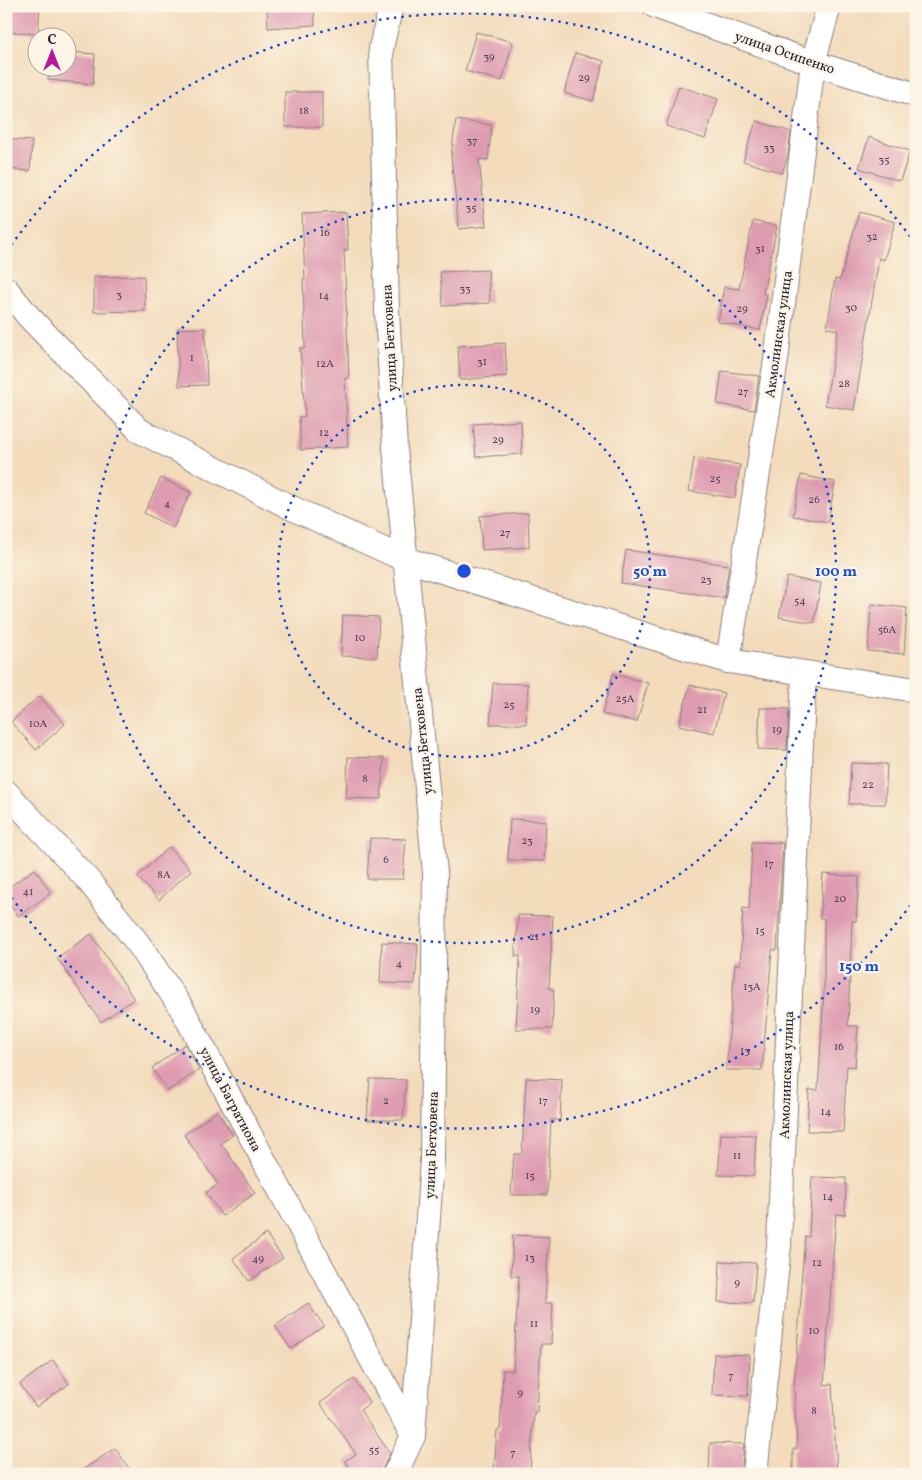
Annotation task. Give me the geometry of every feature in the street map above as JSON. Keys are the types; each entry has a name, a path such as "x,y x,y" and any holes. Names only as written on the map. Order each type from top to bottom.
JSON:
{"street":[{"name":"улица Бетховена","path":"391,6 381,48 387,311 404,559 435,873 432,1160 413,1436 395,1474"},
{"name":"улица Осипенко","path":"655,6 813,63 916,94"},
{"name":"Акмолинская улица","path":"728,662 776,360 813,63 829,6"},
{"path":"6,289 29,317 140,431 294,509 404,559 728,662 916,690"},
{"name":"Акмолинская улица","path":"754,1474 779,1245 804,674"},
{"name":"улица Багратиона","path":"6,792 88,880 140,946 182,1009 413,1436"}],"building":[{"path":"6,6 40,6 38,28 28,28 28,33 6,32"},
{"path":"267,6 314,6 315,25 268,28"},
{"path":"476,32 513,42 502,81 465,71"},
{"path":"78,53 95,54 93,84 48,80 48,78 78,78"},
{"path":"575,53 604,61 593,101 564,93"},
{"path":"679,86 718,99 705,139 666,126"},
{"path":"285,92 322,92 322,127 285,127"},
{"path":"456,120 492,125 488,160 479,159 486,226 459,229 451,156"},
{"path":"756,121 791,132 788,156 782,173 743,161"},
{"path":"869,137 910,151 900,181 859,168"},
{"path":"6,139 32,141 30,171 6,169"},
{"path":"346,212 348,250 344,250 349,378 345,378 348,447 301,450 299,417 305,416 300,348 305,348 303,279 305,279 302,214"},
{"path":"859,212 895,222 884,260 879,258 854,410 825,405 838,330 827,328 835,279 840,280"},
{"path":"753,221 777,226 763,294 767,294 760,330 718,322 724,287 739,289"},
{"path":"488,270 490,303 443,306 440,272"},
{"path":"144,276 145,311 94,312 94,277"},
{"path":"205,328 207,385 179,386 177,329"},
{"path":"505,343 507,376 460,380 458,346"},
{"path":"722,371 759,376 754,410 717,404"},
{"path":"521,421 522,454 476,457 473,424"},
{"path":"694,458 740,465 735,498 689,491"},
{"path":"801,475 835,482 828,522 793,516"},
{"path":"161,478 191,492 173,528 144,513"},
{"path":"528,513 529,547 482,550 480,516"},
{"path":"626,550 729,565 724,598 621,583"},
{"path":"787,577 821,583 814,623 779,617"},
{"path":"871,604 907,608 904,654 868,651"},
{"path":"343,615 379,617 377,657 341,656"},
{"path":"613,674 648,683 637,722 602,714"},
{"path":"493,683 528,684 526,724 490,724"},
{"path":"690,685 724,693 714,733 679,725"},
{"path":"39,696 65,724 36,750 11,722"},
{"path":"760,708 789,709 787,750 758,749"},
{"path":"348,757 384,758 381,799 346,798"},
{"path":"851,763 887,764 885,804 849,804"},
{"path":"510,819 546,821 544,861 508,860"},
{"path":"370,838 406,839 403,879 367,879"},
{"path":"752,842 783,843 777,950 772,950 762,1070 726,1070 735,964 740,965 743,908 749,909"},
{"path":"169,847 191,870 159,900 137,877"},
{"path":"35,869 51,893 18,916 6,900 6,889"},
{"path":"823,874 859,877 856,921 852,921 848,1026 858,1026 855,1067 847,1066 843,1132 807,1131 809,1090 818,1090 824,992 824,919 820,918"},
{"path":"518,915 553,916 549,989 554,989 552,1029 516,1029 520,956 515,956"},
{"path":"91,934 134,999 101,1022 57,958"},
{"path":"382,942 418,944 415,984 380,983"},
{"path":"185,1044 199,1070 168,1091 152,1068"},
{"path":"526,1078 562,1080 560,1120 551,1120 547,1195 511,1195 514,1154 522,1154"},
{"path":"370,1079 406,1080 403,1120 367,1120"},
{"path":"217,1111 233,1135 221,1143 255,1193 222,1216 206,1193 218,1184 184,1135"},
{"path":"721,1134 756,1135 754,1176 718,1175"},
{"path":"812,1177 846,1178 845,1215 836,1214 824,1385 832,1384 837,1474 793,1474 793,1449 797,1449 794,1385 805,1236 809,1237"},
{"path":"266,1234 283,1258 249,1281 233,1258"},
{"path":"513,1235 549,1237 545,1303 553,1303 551,1344 541,1344 537,1412 534,1412 530,1472 494,1471 497,1430 500,1430 503,1370 513,1371 519,1276 511,1276"},
{"path":"720,1261 756,1263 753,1303 718,1302"},
{"path":"308,1303 324,1326 291,1349 275,1326"},
{"path":"714,1354 750,1355 748,1396 712,1395"},
{"path":"53,1360 69,1384 36,1407 20,1384"},
{"path":"354,1379 370,1403 360,1410 390,1453 382,1470 377,1474 354,1474 345,1461 356,1454 320,1403"},
{"path":"710,1443 744,1444 741,1474 709,1474"},
{"path":"115,1448 133,1474 77,1474"}]}
